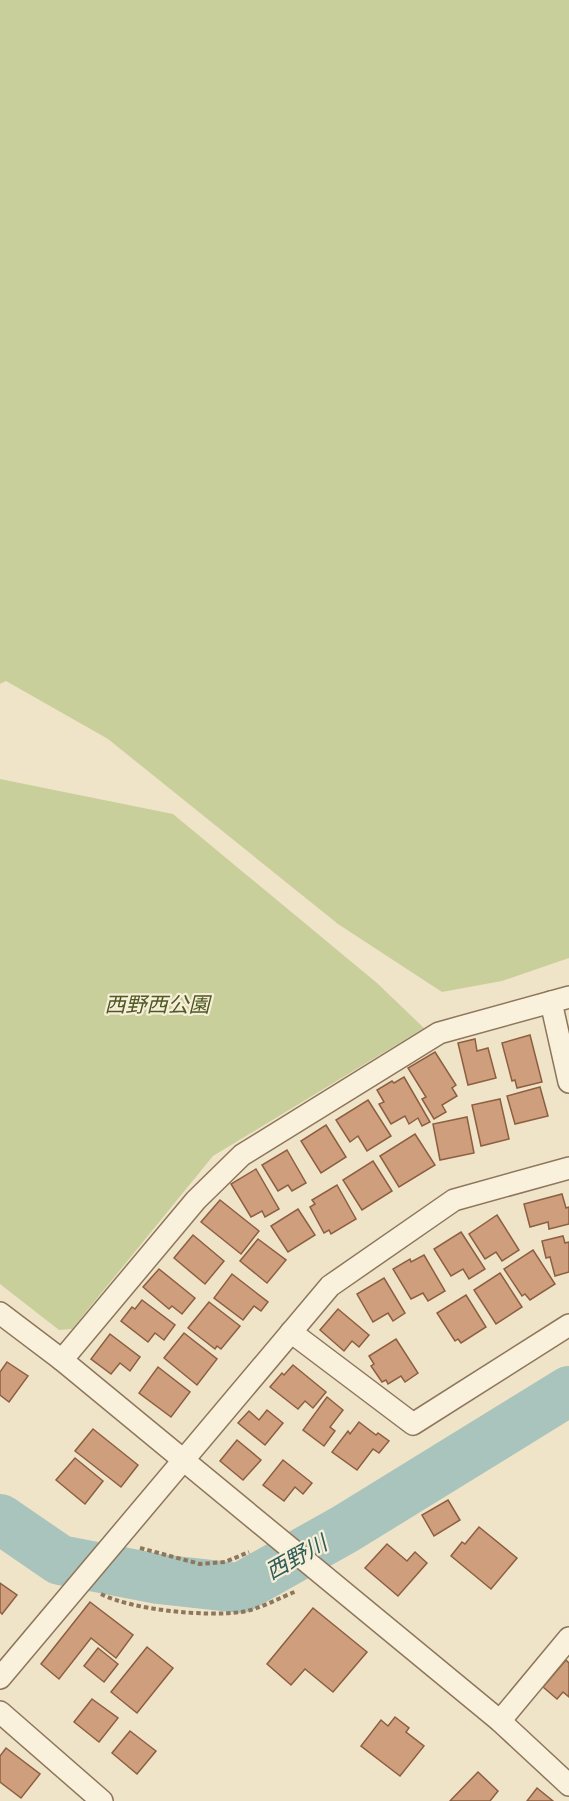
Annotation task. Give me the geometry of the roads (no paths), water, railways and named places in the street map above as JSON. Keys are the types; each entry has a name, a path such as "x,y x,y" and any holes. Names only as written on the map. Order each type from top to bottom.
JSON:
{"street":[{"path":"62,1360 196,1200 242,1155 439,1034 560,999 569,1082"},
{"path":"0,1678 70,1596 121,1547 183,1460 330,1286 454,1200 569,1168"},
{"path":"0,1313 62,1360 500,1721 569,1785"},
{"path":"291,1332 413,1424 569,1325"},
{"path":"500,1721 569,1638"},
{"path":"0,1712 102,1801"}],"waterway":[{"name":"西野川","path":"0,1519 60,1560 158,1579 240,1588 345,1529 569,1391"}],"park label":[{"name":"西野西公園","path":"157,1005"}]}
